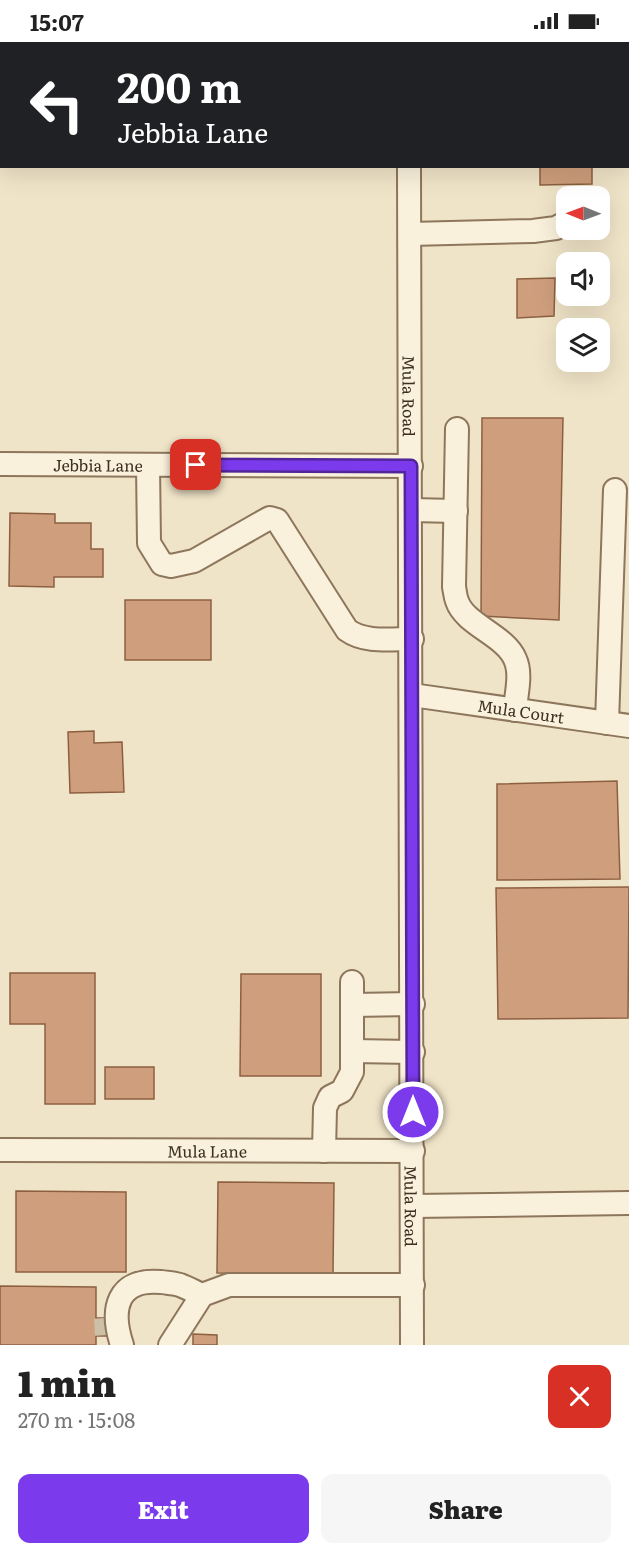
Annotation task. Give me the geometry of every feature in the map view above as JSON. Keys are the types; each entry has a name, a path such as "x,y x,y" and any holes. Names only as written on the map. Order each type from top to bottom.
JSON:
{"street":[{"name":"Mula Road","path":"409,168 413,1004 412,1345"},
{"path":"410,234 533,231 556,228"},
{"path":"457,429 454,587 457,602 477,624 508,648 515,659 518,671 515,710"},
{"name":"Jebbia Lane","path":"0,464 411,466"},
{"path":"148,465 149,543 162,564 171,566 194,561 270,518 277,520 346,630 367,639 412,639"},
{"path":"615,490 618,724"},
{"path":"411,510 456,511"},
{"name":"Mula Court","path":"412,695 618,724"},
{"path":"324,1151 325,1108 330,1097 342,1091 351,1072 352,982"},
{"path":"352,1005 413,1004"},
{"path":"352,1050 413,1052"},
{"name":"Mula Lane","path":"0,1150 413,1151"},
{"path":"413,1206 629,1203"},
{"path":"111,1336 106,1311 130,1286 139,1282 152,1281 178,1284 202,1295"},
{"path":"170,1345 202,1295 229,1285 413,1285"},
{"path":"111,1336 117,1322 117,1306 123,1293"}],"building":[{"path":"540,168 592,168 592,184 540,185"},
{"path":"555,278 554,316 517,318 517,279"},
{"path":"482,418 563,418 559,620 481,616"},
{"path":"10,513 55,514 55,523 91,523 91,549 103,549 103,577 54,577 54,587 9,586"},
{"path":"125,600 211,600 211,660 125,660"},
{"path":"94,731 94,743 122,742 124,792 70,793 68,732"},
{"path":"617,781 620,879 497,880 497,784"},
{"path":"629,887 628,1018 498,1019 496,888"},
{"path":"10,973 95,973 95,1104 45,1104 45,1024 10,1024"},
{"path":"241,974 321,974 321,1076 240,1076"},
{"path":"105,1067 154,1067 154,1099 105,1099"},
{"path":"218,1182 334,1183 333,1274 217,1273"},
{"path":"16,1191 126,1192 126,1272 16,1272"},
{"path":"0,1286 96,1287 96,1318 111,1318 111,1336 96,1336 96,1345 0,1345"},
{"path":"193,1334 217,1335 217,1345 193,1345"}],"tunnel":[{"path":"105,1318 106,1335"}],"route":[{"path":"196,465 411,466 413,1112"}]}
